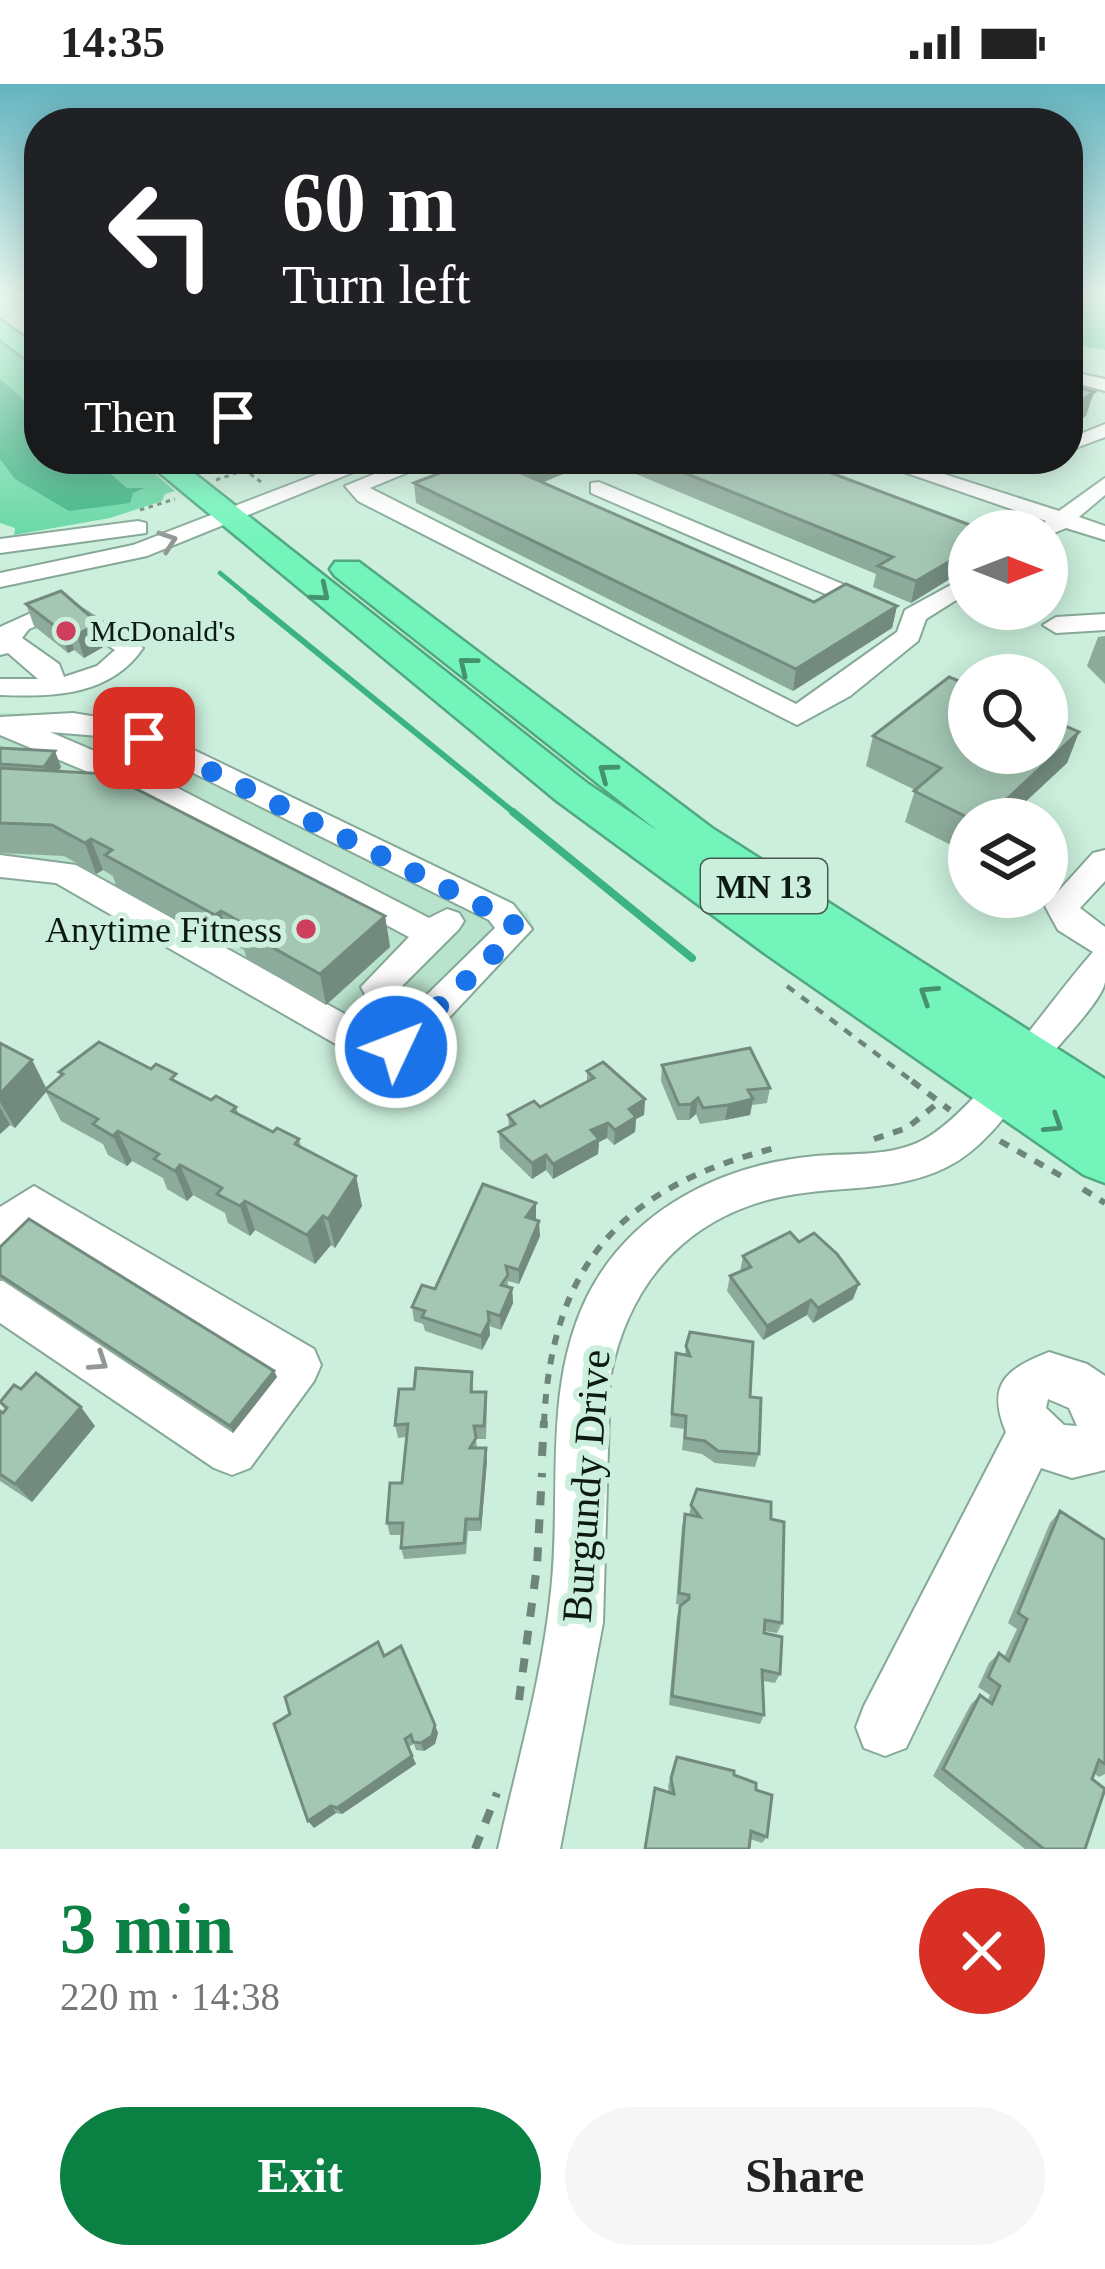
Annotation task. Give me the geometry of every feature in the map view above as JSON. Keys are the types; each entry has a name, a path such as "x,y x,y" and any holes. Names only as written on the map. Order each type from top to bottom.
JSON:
{"highway":[{"name":"MN 13","path":"184,474 237,504 572,792 1014,1074 1105,1158"},
{"name":"MN 13","path":"215,474 237,504"},
{"name":"MN 13","path":"1014,1074 1105,1108"}],"street":[{"path":"0,580 139,551 298,474"},
{"path":"0,557 73,546 237,504 330,474"},
{"path":"389,474 356,486 797,716 840,690 909,635 914,615 948,595"},
{"path":"917,474 1014,510"},
{"path":"1068,514 1105,484"},
{"path":"598,488 912,622"},
{"path":"1068,527 1105,532"},
{"path":"0,546 138,528"},
{"path":"0,687 53,685 110,671 124,659 129,644 64,606 26,620 3,640"},
{"path":"3,640 20,626 63,610 111,642 116,650 104,666 53,685"},
{"path":"1068,624 1105,622"},
{"path":"3,640 53,674 53,685"},
{"path":"0,866 64,873 331,1028 380,1048 401,1044 514,933 510,917 122,727 73,722 28,746"},
{"path":"28,746 238,833 433,935"},
{"path":"238,833 279,803"},
{"path":"1105,861 1062,906 1070,922 1105,943"},
{"path":"379,987 472,898"},
{"name":"Burgundy Drive","path":"530,1849 575,1626 583,1542 584,1385 611,1295 657,1239 706,1204 779,1179 861,1174 915,1163 956,1139 1105,961"},
{"path":"0,1234 34,1205 297,1365 232,1450 7,1301 0,1302"},
{"path":"1040,1376 1058,1376 1087,1390 1100,1408 1104,1427 1098,1458 1063,1452 1035,1435 1021,1408 1023,1392 1040,1376"},
{"path":"885,1727 1019,1456 1035,1435"}],"shaded area":[{"path":"0,376 24,376 24,474 155,474 175,491 165,494 162,501 110,518 14,535 15,528 0,523"},
{"path":"0,379 24,400 24,474 111,474 127,488 144,488 133,493 130,503 69,511 15,479 0,459"},
{"path":"0,713 94,716 135,724 527,913 535,930 391,1074 51,876 0,871"}],"building":[{"path":"437,474 524,474 814,602 846,584 897,606 796,669 414,483"},
{"path":"687,474 834,474 948,517 948,562 916,581 878,566 893,557"},
{"path":"61,591 98,623 77,635 67,627 60,630 26,604"},
{"path":"948,678 948,774 1034,774 1008,798 948,798 948,808 914,791 941,768 873,736"},
{"path":"0,748 55,751 44,767 0,764"},
{"path":"0,768 107,774 385,916 320,974 238,928 244,924 221,911 215,915 105,855 112,850 91,839 85,843 52,825 0,823"},
{"path":"99,1042 151,1069 156,1064 176,1074 171,1079 211,1100 216,1096 236,1107 232,1111 273,1132 277,1128 299,1139 295,1144 356,1176 328,1219 323,1216 307,1235 245,1201 240,1206 217,1194 222,1188 180,1165 175,1171 154,1159 159,1154 118,1131 113,1136 93,1124 98,1119 45,1090 63,1074 59,1072"},
{"path":"0,1043 32,1060 0,1094"},
{"path":"750,1048 770,1088 748,1090 753,1099 728,1105 703,1108 698,1098 679,1105 662,1065"},
{"path":"603,1062 645,1099 629,1109 636,1117 615,1130 608,1123 591,1130 599,1139 553,1164 546,1155 532,1163 499,1132 515,1124 508,1115 534,1101 540,1107 594,1078 587,1071"},
{"path":"483,1184 536,1203 526,1217 539,1221 519,1270 506,1266 508,1275 501,1285 512,1288 500,1316 488,1312 481,1336 422,1317 425,1311 412,1307 422,1285 435,1289"},
{"path":"29,1219 274,1371 230,1426 0,1275 0,1247"},
{"path":"790,1232 799,1242 814,1233 859,1284 818,1308 811,1300 767,1326 730,1276 751,1267 743,1256"},
{"path":"690,1332 753,1342 750,1397 761,1398 759,1454 718,1451 705,1441 685,1438 686,1416 672,1414 676,1353 690,1356 686,1346"},
{"path":"416,1368 472,1372 471,1392 486,1392 484,1426 474,1426 476,1438 470,1448 486,1448 480,1519 466,1519 464,1543 401,1548 403,1523 387,1523 390,1483 402,1483 408,1424 395,1425 399,1389 414,1389"},
{"path":"36,1373 81,1407 15,1484 0,1474 0,1411 7,1408 0,1402 14,1385 21,1389"},
{"path":"697,1489 771,1502 771,1519 784,1522 782,1623 765,1620 764,1633 782,1637 780,1674 762,1670 764,1715 672,1696 680,1606 689,1599 679,1593 685,1514 700,1517 691,1505"},
{"path":"1060,1511 1105,1540 1105,1764 1099,1760 1092,1779 1105,1789 1085,1849 1044,1849 943,1769 980,1695 992,1704 1000,1686 988,1677 999,1653 1009,1661 1027,1619 1018,1613"},
{"path":"378,1642 384,1656 401,1646 435,1725 432,1736 421,1743 413,1742 411,1735 405,1739 412,1756 337,1808 331,1806 308,1821 274,1724 290,1714 285,1697"},
{"path":"677,1757 734,1771 756,1783 756,1790 772,1795 767,1837 751,1831 749,1849 645,1849 655,1788 674,1794 671,1778"}],"waterway":[{"path":"220,573 254,601"},
{"path":"250,598 517,815"},
{"path":"513,812 692,958"}],"place":[{"name":"McDonald's","path":"66,631"},
{"name":"Anytime Fitness","path":"306,929"}],"route":[{"path":"144,738 510,917 515,929 511,938 396,1047"}]}
